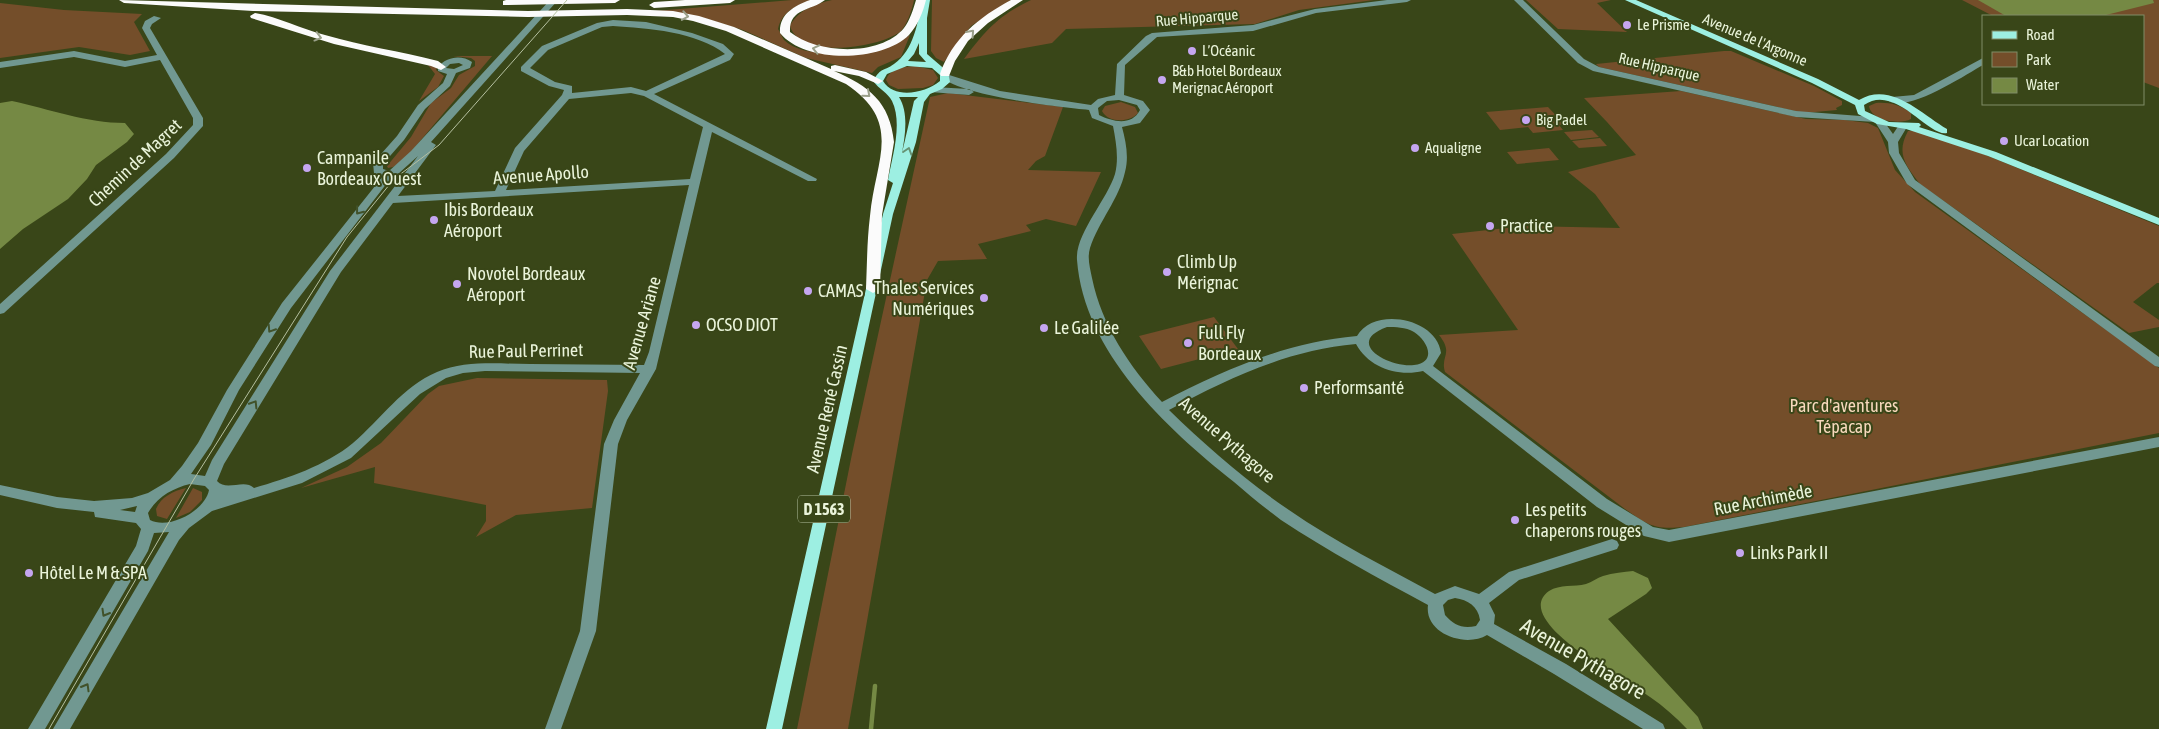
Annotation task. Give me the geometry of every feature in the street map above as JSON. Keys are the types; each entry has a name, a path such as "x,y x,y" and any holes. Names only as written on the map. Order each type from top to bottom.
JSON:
{"highway":[{"path":"124,0 188,5 426,12 528,14 627,12 673,14 695,18 730,29 838,77 861,89 878,105 886,121 888,142 876,215 873,289"},
{"path":"243,0 359,4 615,0"},
{"path":"426,12 578,8 730,0"},
{"path":"820,0 797,9 789,15 785,22 785,33 796,43 805,47 842,52 867,50 897,39 911,26 921,0"},
{"path":"946,75 947,66 960,46 976,28 1000,10 1018,0"},
{"path":"188,5 190,10 273,18 304,32 354,46 434,63 441,67"},
{"path":"792,57 862,74 878,81"}],"main road":[{"path":"923,18 910,54 897,65 883,72 878,81 884,90 891,93 908,95 930,92 940,86 946,75 923,54 923,18 926,0"},
{"name":"Avenue de l'Argonne","path":"1629,0 1815,81 1859,106 1876,121"},
{"path":"897,65 916,63 934,66"},
{"name":"Avenue de l'Argonne","path":"1815,81 1876,98 1892,100 1920,114"},
{"name":"Avenue René Cassin","path":"888,214 912,142 919,101 930,92"},
{"name":"Avenue René Cassin","path":"774,729 873,289 888,214 900,128 900,107 896,97 891,93"},
{"path":"1859,106 1868,99 1876,98"},
{"path":"1906,127 1920,123 1920,114"},
{"path":"1920,114 1940,129 1992,154 2159,222"},
{"path":"1876,121 1906,127 1992,154"}],"street":[{"path":"86,508 123,505 152,497 174,484 188,470 204,445 233,390 286,306 375,191 390,174 419,149 466,99 554,0"},
{"name":"Rue Hipparque","path":"1119,97 1121,64 1149,38 1155,35 1253,28 1315,11 1407,0"},
{"name":"Rue Hipparque","path":"1518,0 1587,66 1796,114 1876,121"},
{"name":"Chemin de Magret","path":"0,310 170,156 198,126 198,118 146,28 148,23 157,18"},
{"path":"498,195 519,150 566,96 570,88 552,84 524,69 545,48 600,26 613,23 646,25 688,35 720,46 730,54 727,58 647,94"},
{"path":"0,65 74,54 125,64 162,56"},
{"path":"455,60 468,62 465,68 453,72 443,70 441,67 455,60"},
{"path":"1892,100 1916,98 1982,62"},
{"path":"359,239 358,232 397,179 397,176 378,170 378,163 401,138 421,107 447,84 453,72"},
{"path":"946,75 960,84 999,95"},
{"path":"566,96 632,90 647,94 812,179"},
{"path":"930,92 956,90 1093,108 1102,100 1119,97 1140,103 1145,110 1144,115 1134,122 1116,124 1100,120 1095,116 1093,108"},
{"path":"1916,98 1920,114"},
{"path":"61,729 173,538 186,522 208,507 216,495 213,486 214,468 336,271 466,99"},
{"name":"Rue Hipparque","path":"1817,116 1859,106"},
{"path":"1876,121 1893,142 1894,154 1900,167 1911,182 1926,195 2159,363"},
{"name":"Avenue Pythagore","path":"1116,124 1123,148 1118,181 1095,222 1082,254 1092,301 1116,351 1136,380 1160,409 1208,456 1285,514 1359,559 1436,602"},
{"name":"Avenue Ariane","path":"553,729 588,631 611,444 616,428 650,369 708,126"},
{"path":"1893,142 1906,127"},
{"name":"Avenue Apollo","path":"389,200 695,182"},
{"path":"1398,323 1409,326 1429,337 1434,344 1435,352 1433,359 1425,366 1404,369 1379,362 1370,356 1364,348 1362,340 1370,329 1377,325 1398,323"},
{"path":"1160,409 1202,387 1282,352 1329,342 1362,340"},
{"name":"Rue Archimède","path":"1425,366 1609,507 1649,532 1669,536 2159,442"},
{"name":"Rue Paul Perrinet","path":"208,507 269,489 316,470 345,455 364,441 419,388 434,379 452,372 488,368 650,369"},
{"name":"Rue Paul Perrinet","path":"174,484 194,480 227,491 289,480"},
{"path":"0,490 86,508 96,513 145,522 165,528 186,522"},
{"path":"36,729 146,541 143,508 152,497"},
{"path":"1479,602 1514,576 1612,545"},
{"path":"1455,592 1472,597 1479,602 1488,615 1486,627 1473,635 1464,635 1446,628 1436,615 1434,608 1436,602 1441,597 1455,592"},
{"name":"Avenue Pythagore","path":"1486,627 1560,669 1657,729"}],"green space":[{"path":"812,0 786,13 778,29 784,40 795,47 810,52 828,53 865,50 898,41 910,35 901,57 878,67 872,73 806,58 743,30 704,18 681,13 654,11"},
{"path":"832,0 914,0 909,17 900,32 875,43 840,48 823,47 808,44 797,37 790,26 793,20 813,6"},
{"path":"932,0 1011,0 971,26 944,62 936,58 931,51"},
{"path":"1031,0 1374,0 1299,10 1255,24 1066,29 1052,43 964,59 993,25 1010,12"},
{"path":"1526,0 1611,0 1597,3 1627,32 1558,29"},
{"path":"1962,0 2159,0 2159,88 2144,82 2144,15 1991,15"},
{"path":"0,3 64,10 142,14 134,22 150,51 130,55 79,47 0,58"},
{"path":"1731,51 1814,86 1842,101 1842,105 1836,108 1837,110 1804,113 1599,67 1596,64"},
{"path":"453,56 492,56 404,160 388,168 387,166 411,137 431,103 451,88 459,75 475,66 475,61 471,58"},
{"path":"428,65 437,67 436,70 444,76 438,87 419,101 435,74"},
{"path":"915,66 933,70 938,78 933,85 923,88 898,89 889,85 886,80 894,71"},
{"name":"Parc d'aventures Tépacap","path":"1681,91 1806,119 1845,120 1868,123 1878,128 1895,170 1915,192 2159,368 2159,433 1684,527 1658,527 1646,523 1625,509 1445,372 1446,347 1439,335 1518,330 1452,234 1524,226 1620,228 1595,194 1568,172 1636,155 1584,98"},
{"path":"948,93 1063,107 1045,156 1036,161 1028,170 1101,172 1076,226 1046,219 1026,225 1031,231 978,244 987,259 938,261 927,280 848,729 797,729 852,454 930,97"},
{"path":"1121,102 1135,107 1138,113 1129,119 1114,120 1102,111 1105,106"},
{"path":"1876,103 1899,106 1911,113 1911,119 1900,122 1880,118 1871,111 1869,106"},
{"path":"1548,107 1564,124 1559,125 1563,130 1533,133 1528,127 1500,130 1486,112"},
{"path":"1592,130 1599,137 1571,140 1564,132"},
{"path":"1908,131 1921,131 1961,145 2159,226 2159,283 2133,302 2159,320 2159,327 2129,333 1920,184 1906,165 1904,159 1904,139"},
{"path":"1600,138 1607,146 1579,148 1572,141"},
{"path":"1549,148 1559,160 1517,164 1507,152"},
{"name":"Full Fly Bordeaux","path":"1214,317 1238,349 1161,369 1139,336"},
{"path":"477,378 607,380 608,391 592,508 516,515 476,537 486,521 486,505 374,483 375,467 301,488 347,467 381,443 428,394 439,386"},
{"path":"186,488 167,519 157,516 156,509 164,498"},
{"path":"193,488 202,492 202,500 190,512 176,518"}],"water":[{"path":"1978,0 2153,0 2154,3 2106,15 2004,15"},
{"path":"12,101 97,121 125,123 134,134 127,142 96,165 87,179 68,199 23,229 0,249 0,103"},
{"path":"1633,571 1648,578 1652,588 1608,619 1698,717 1703,729 1687,729 1655,700 1599,666 1577,650 1558,634 1545,618 1541,604 1549,591 1558,587 1586,584 1607,575"}],"waterway":[{"path":"871,729 875,686"}],"tram line":[{"path":"49,729 194,479 347,237 394,179 439,145 567,0"}],"place":[{"name":"Le Prisme","path":"1627,25"},
{"name":"L’Océanic","path":"1192,51"},
{"name":"B&b Hotel Bordeaux Merignac Aéroport","path":"1162,80"},
{"name":"Big Padel","path":"1526,120"},
{"name":"Ucar Location","path":"2004,141"},
{"name":"Aqualigne","path":"1415,148"},
{"name":"Campanile Bordeaux Ouest","path":"307,168"},
{"name":"Ibis Bordeaux Aéroport","path":"434,220"},
{"name":"Practice","path":"1490,226"},
{"name":"Climb Up Mérignac","path":"1167,272"},
{"name":"Novotel Bordeaux Aéroport","path":"457,284"},
{"name":"CAMAS","path":"808,291"},
{"name":"Thales Services Numériques","path":"984,298"},
{"name":"OCSO DIOT","path":"696,325"},
{"name":"Le Galilée","path":"1044,328"},
{"name":"Full Fly Bordeaux","path":"1188,343"},
{"name":"Performsanté","path":"1304,388"},
{"name":"Les petits chaperons rouges","path":"1515,520"},
{"name":"Links Park II","path":"1740,553"},
{"name":"Hôtel Le M & SPA","path":"29,573"}]}
